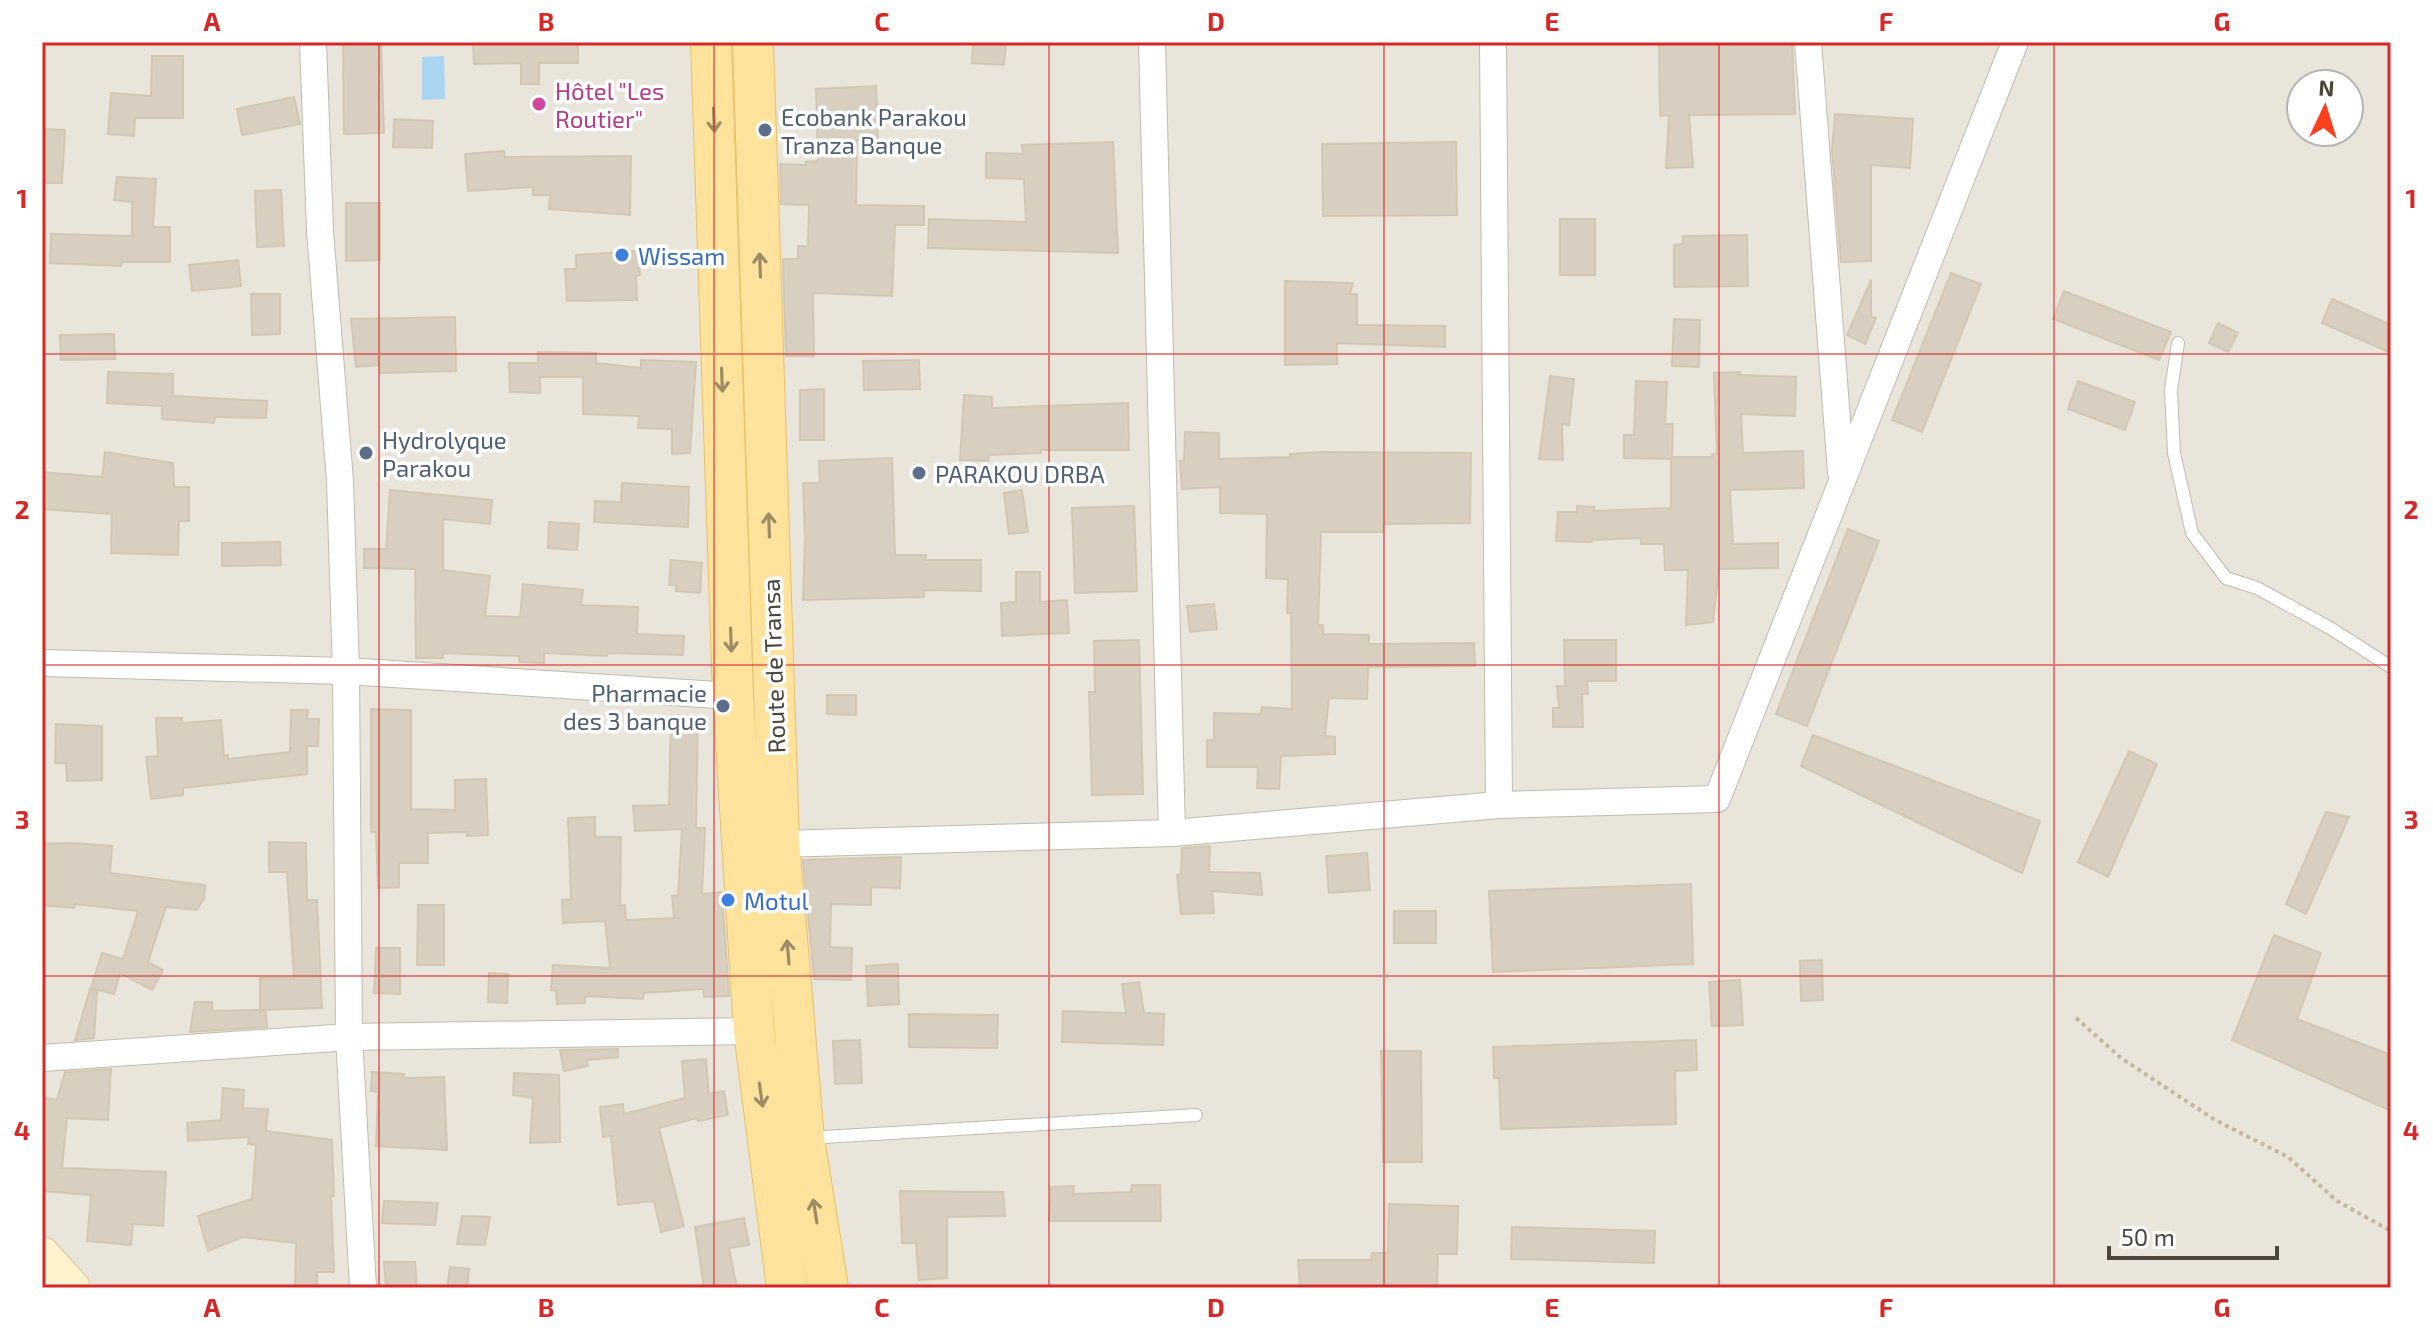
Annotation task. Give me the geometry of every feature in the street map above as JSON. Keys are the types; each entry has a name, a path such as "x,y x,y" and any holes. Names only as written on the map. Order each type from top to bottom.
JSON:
{"main road":[{"name":"Route de Transa","path":"711,42 733,696 754,1031 828,1288"},
{"name":"Route de Transa","path":"753,42 779,844 787,1288"}],"street":[{"path":"313,42 320,231 340,481 346,671 349,1037 363,1288"},
{"path":"1152,42 1172,833"},
{"path":"1493,42 1499,805"},
{"path":"1808,42 1842,480"},
{"path":"779,844 1172,833 1499,805 1717,799 2015,42"},
{"path":"42,663 346,671 733,696"},
{"path":"42,1058 349,1037 754,1031"},
{"path":"42,1255 72,1288"}],"lane":[{"path":"2178,343 2171,390 2174,453 2192,533 2226,578 2257,588 2330,628 2391,667"},
{"path":"786,1142 1196,1115"}],"path":[{"path":"2076,1018 2121,1058 2215,1120 2288,1157 2337,1201 2391,1231"}],"shaded area":[{"path":"42,42 2391,42 2391,1288 42,1288"}],"water":[{"path":"444,56 445,99 422,100 422,57"}],"building":[{"path":"343,42 381,42 384,133 344,134"},
{"path":"473,42 578,42 578,63 539,63 539,84 521,84 521,63 474,64"},
{"path":"973,42 1006,42 1004,65 972,63"},
{"path":"1659,42 1792,42 1795,114 1689,115 1693,167 1666,168 1669,115 1660,116"},
{"path":"152,56 183,56 183,118 135,118 134,136 108,134 111,93 151,96"},
{"path":"876,86 878,138 857,140 856,205 924,206 924,225 895,225 892,296 813,293 814,356 786,356 783,259 798,259 798,246 808,246 809,205 781,204 780,164 806,165 806,162 818,161 816,89"},
{"path":"294,97 300,124 242,135 237,109"},
{"path":"1835,114 1913,119 1910,168 1871,165 1871,261 1841,262 1832,150"},
{"path":"394,119 433,121 432,148 393,147"},
{"path":"42,129 65,130 62,183 42,183"},
{"path":"1113,142 1118,253 928,248 929,219 1026,222 1024,179 986,178 986,153 1023,154 1022,145"},
{"path":"1456,142 1457,215 1323,216 1322,144"},
{"path":"504,151 505,157 631,156 630,215 549,209 550,195 533,195 533,187 468,191 465,154"},
{"path":"117,177 156,179 153,227 170,227 170,262 122,262 121,266 50,263 51,234 132,236 132,202 114,200"},
{"path":"281,190 284,246 257,247 255,191"},
{"path":"346,203 380,203 380,260 346,261"},
{"path":"1560,219 1595,219 1595,275 1560,275"},
{"path":"1747,235 1748,286 1674,287 1674,245 1683,244 1683,236"},
{"path":"639,251 637,300 567,301 565,269 576,269 576,255"},
{"path":"238,260 241,286 192,291 189,265"},
{"path":"1951,273 1981,284 1922,432 1892,420"},
{"path":"1871,280 1871,317 1876,318 1865,344 1847,335"},
{"path":"1285,281 1353,283 1350,294 1357,294 1357,325 1445,326 1445,347 1337,343 1337,364 1285,365"},
{"path":"2064,291 2171,332 2159,360 2053,319"},
{"path":"251,294 280,294 280,334 252,335"},
{"path":"2332,299 2391,325 2391,353 2322,323"},
{"path":"455,317 456,371 380,373 380,365 356,367 351,319"},
{"path":"1674,319 1700,320 1699,367 1672,366"},
{"path":"2218,323 2238,333 2228,352 2209,343"},
{"path":"114,334 115,359 61,360 60,335"},
{"path":"538,352 596,353 596,363 641,368 641,360 696,362 690,453 672,454 672,429 638,428 639,416 583,414 583,377 540,377 540,393 510,392 509,363 538,363"},
{"path":"919,360 920,389 864,390 863,361"},
{"path":"108,372 173,374 173,396 267,401 266,418 215,417 214,423 162,419 162,406 107,403"},
{"path":"1740,372 1740,375 1796,377 1795,416 1741,414 1743,453 1803,451 1804,488 1730,490 1733,544 1778,543 1778,568 1719,569 1713,622 1686,625 1688,570 1665,570 1664,544 1641,544 1641,538 1556,541 1558,512 1577,512 1577,506 1594,507 1594,511 1671,508 1671,459 1624,458 1624,435 1634,435 1636,381 1667,382 1665,424 1673,424 1672,457 1712,457 1717,453 1714,373"},
{"path":"1550,376 1574,379 1569,425 1562,424 1563,460 1539,459"},
{"path":"2078,381 2135,402 2125,430 2068,409"},
{"path":"824,389 824,440 800,440 800,390"},
{"path":"964,395 992,397 992,408 1128,403 1129,450 1041,450 1041,453 989,455 988,461 960,460"},
{"path":"1185,432 1219,433 1219,459 1290,457 1290,454 1322,452 1471,453 1470,523 1383,524 1383,532 1321,532 1318,625 1323,625 1323,634 1369,635 1369,644 1474,643 1475,666 1368,667 1367,699 1329,698 1325,736 1335,737 1335,754 1281,756 1279,789 1257,788 1258,767 1207,767 1207,740 1214,740 1214,713 1261,714 1262,707 1292,709 1291,613 1287,613 1288,579 1266,578 1267,514 1220,513 1220,487 1182,489 1180,461 1184,461"},
{"path":"105,452 173,463 174,487 189,487 189,521 179,521 178,555 111,553 112,514 42,509 42,472 102,477"},
{"path":"892,458 895,555 926,555 925,560 981,560 981,591 924,590 924,597 803,600 803,483 820,483 819,461"},
{"path":"622,483 689,487 688,527 594,522 595,501 621,502"},
{"path":"390,490 492,500 490,524 443,519 443,570 490,576 485,616 520,617 523,584 583,590 581,605 638,607 637,634 684,636 683,655 544,653 544,663 519,662 519,656 443,653 443,658 416,658 415,569 364,568 364,549 386,549"},
{"path":"1022,490 1028,532 1009,534 1004,493"},
{"path":"1134,506 1137,591 1075,593 1072,508"},
{"path":"549,522 579,524 577,550 548,548"},
{"path":"1848,529 1879,541 1807,726 1776,714"},
{"path":"280,542 281,565 222,566 222,543"},
{"path":"671,560 702,563 700,593 676,591 676,585 669,585"},
{"path":"1016,572 1040,572 1040,602 1067,600 1069,633 1002,636 1001,603 1016,602"},
{"path":"1214,604 1217,629 1190,632 1187,606"},
{"path":"1139,640 1143,794 1092,795 1089,692 1095,692 1094,641"},
{"path":"1564,640 1616,640 1616,681 1587,681 1588,694 1582,694 1583,727 1553,727 1553,708 1559,708 1557,686 1565,686"},
{"path":"827,695 856,695 856,715 827,714"},
{"path":"371,709 411,710 411,809 455,810 455,780 486,779 488,835 428,833 428,863 399,863 399,887 378,888 376,832 371,832"},
{"path":"291,710 308,710 307,719 319,719 318,746 307,746 307,774 183,788 183,795 151,799 146,757 158,756 156,718 182,718 182,723 221,720 224,756 228,755 228,759 290,752"},
{"path":"671,715 698,716 696,828 705,828 702,894 722,892 729,996 704,997 703,989 644,993 643,999 585,996 585,1003 557,1004 556,991 551,990 553,965 610,968 605,921 563,923 562,900 571,899 568,818 595,817 595,837 621,837 620,906 625,905 626,920 674,918 672,896 678,895 682,829 635,831 633,806 669,805"},
{"path":"56,724 102,726 102,780 67,781 66,763 55,763"},
{"path":"1813,735 2040,821 2022,873 1801,766"},
{"path":"2129,751 2157,764 2108,877 2078,862"},
{"path":"2326,812 2349,817 2306,914 2286,904"},
{"path":"269,842 306,843 307,900 317,900 322,1008 261,1010 266,1010 267,1027 190,1032 195,1002 212,1002 212,1011 260,1010 260,978 294,978 287,872 269,872"},
{"path":"42,844 112,846 110,873 205,885 204,898 197,910 166,907 148,962 163,970 152,990 120,973 114,994 91,988 102,953 123,959 138,911 75,904 74,908 42,905"},
{"path":"1210,846 1209,872 1260,873 1262,895 1212,891 1214,913 1181,914 1177,875 1181,874 1182,848"},
{"path":"1367,853 1370,890 1329,893 1326,856"},
{"path":"901,857 900,888 871,887 871,905 831,904 830,947 852,948 851,980 814,979 803,860"},
{"path":"1691,884 1693,964 1493,972 1489,891"},
{"path":"418,905 444,905 444,965 417,965"},
{"path":"1394,911 1436,911 1436,943 1394,943"},
{"path":"2274,935 2321,953 2297,1019 2391,1055 2391,1111 2232,1040"},
{"path":"376,948 400,948 400,994 374,993"},
{"path":"1822,960 1823,1000 1801,1001 1800,961"},
{"path":"898,964 899,1004 868,1006 866,966"},
{"path":"489,973 508,974 507,1003 488,1002"},
{"path":"1740,980 1743,1025 1712,1026 1709,982"},
{"path":"1139,982 1144,1013 1164,1014 1163,1045 1062,1042 1063,1011 1126,1013 1122,984"},
{"path":"90,989 97,991 94,1038 75,1040"},
{"path":"909,1014 998,1015 997,1048 909,1047"},
{"path":"860,1040 862,1083 835,1084 833,1041"},
{"path":"1696,1040 1697,1070 1675,1071 1676,1124 1501,1129 1499,1078 1494,1078 1493,1047"},
{"path":"618,1049 618,1057 587,1060 588,1066 564,1071 560,1050"},
{"path":"1381,1051 1421,1051 1422,1162 1383,1162"},
{"path":"706,1059 709,1094 724,1091 728,1115 698,1121 697,1118 659,1128 684,1226 661,1232 654,1201 618,1205 611,1136 603,1137 600,1107 623,1104 624,1114 685,1098 682,1061"},
{"path":"111,1069 108,1120 67,1118 62,1168 166,1172 163,1226 133,1224 131,1245 87,1241 91,1195 42,1191 42,1097 57,1100 65,1072"},
{"path":"372,1072 404,1074 403,1078 444,1077 447,1150 376,1146 378,1092 371,1091"},
{"path":"514,1073 559,1075 560,1142 530,1143 533,1098 513,1095"},
{"path":"223,1088 244,1090 243,1108 268,1109 266,1131 332,1140 334,1272 317,1272 317,1286 295,1286 296,1243 243,1237 208,1251 198,1216 252,1199 256,1145 248,1144 249,1137 188,1141 187,1123 221,1120"},
{"path":"1132,1185 1160,1185 1161,1221 1049,1221 1051,1187 1074,1186 1073,1194 1131,1192"},
{"path":"900,1191 1003,1192 1005,1216 947,1217 947,1278 919,1280 916,1243 902,1243"},
{"path":"384,1201 438,1203 435,1225 382,1223"},
{"path":"1389,1204 1458,1206 1457,1254 1438,1254 1437,1288 1300,1288 1298,1260 1371,1260 1372,1253 1388,1253"},
{"path":"462,1216 490,1217 485,1245 457,1244"},
{"path":"744,1218 749,1245 729,1248 737,1288 704,1288 695,1227"},
{"path":"1512,1227 1655,1231 1654,1263 1511,1259"},
{"path":"384,1262 415,1262 417,1288 386,1288"},
{"path":"450,1267 469,1269 467,1288 447,1288"}],"place":[{"name":"Hôtel \"Les Routier\"","path":"539,104"},
{"name":"Ecobank Parakou Tranza Banque","path":"765,130"},
{"name":"Wissam","path":"622,255"},
{"name":"Hydrolyque Parakou","path":"366,453"},
{"name":"PARAKOU DRBA","path":"919,473"},
{"name":"Pharmacie des 3 banque","path":"723,706"},
{"name":"Motul","path":"728,900"}]}
